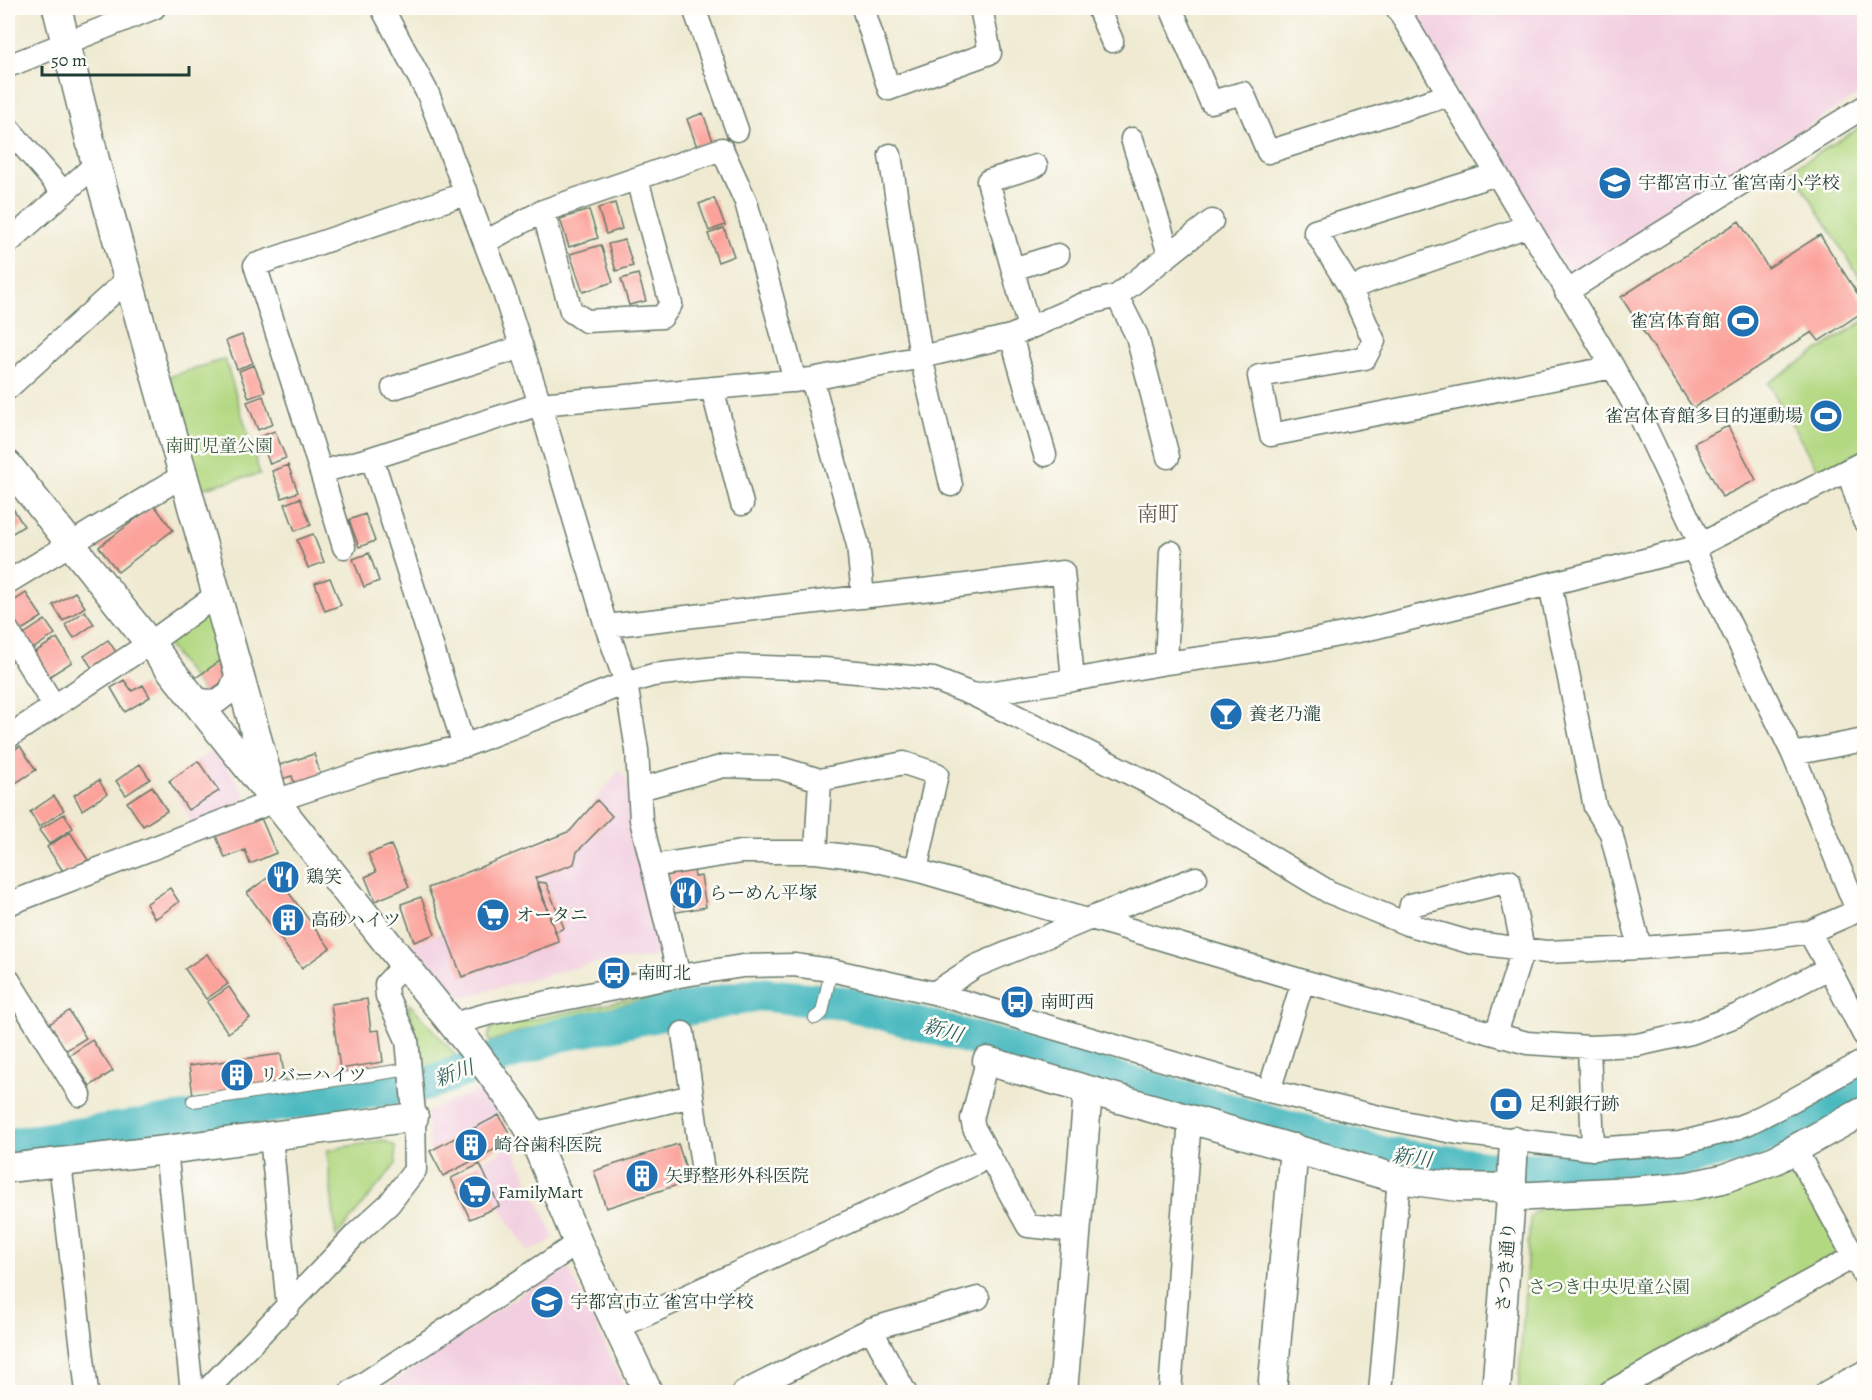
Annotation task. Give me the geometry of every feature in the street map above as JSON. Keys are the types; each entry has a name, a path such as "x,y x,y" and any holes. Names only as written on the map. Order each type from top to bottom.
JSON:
{"street":[{"path":"57,8 96,164 275,801"},
{"path":"8,66 154,8"},
{"path":"382,8 428,94 504,293 540,404 606,626 626,683 637,750 641,820 679,976"},
{"path":"694,8 737,130"},
{"path":"863,8 889,89 990,53 981,8"},
{"path":"1098,8 1112,41"},
{"path":"1171,8 1211,102 1243,93 1268,152 1449,95"},
{"path":"8,904 275,801 374,768 465,746 626,683 653,675 733,666 812,668 933,679 974,695 1149,783 1329,892 1407,924 1469,942 1546,952 1755,940 1809,932 1861,909 1640,416 1397,8"},
{"path":"1566,292 1864,108"},
{"path":"8,128 64,193"},
{"path":"1132,139 1169,254"},
{"path":"485,242 543,212 722,149 746,202 847,510 858,545 863,597"},
{"path":"890,154 921,357 951,485"},
{"path":"8,243 96,164"},
{"path":"1036,166 988,181 1012,269 1020,332 1045,455"},
{"path":"1497,174 1315,231 1350,288 1374,341 1365,358 1259,376 1271,435 1612,367"},
{"path":"543,212 571,311 586,321 662,317 671,303 637,179"},
{"path":"344,547 255,265 467,193"},
{"path":"321,472 540,404 804,380 921,357 1020,332 1081,305 1117,296 1212,221"},
{"path":"1350,288 1528,226"},
{"path":"1012,269 1058,255"},
{"path":"8,388 129,278"},
{"path":"1117,296 1137,336 1168,457"},
{"path":"393,387 522,347"},
{"path":"712,388 742,504"},
{"path":"372,458 465,746"},
{"path":"8,465 495,1077 518,1110 532,1134 578,1243 648,1392"},
{"path":"974,695 1166,663 1274,648 1373,628 1697,546 1856,467 1864,521"},
{"path":"8,582 184,475"},
{"path":"1166,663 1171,552"},
{"path":"606,626 1063,572 1073,680"},
{"path":"1550,584 1595,807 1611,833 1640,948"},
{"path":"8,737 150,644 218,594"},
{"path":"8,632 54,706"},
{"path":"194,699 217,702 229,693 238,669"},
{"path":"1793,754 1864,740"},
{"path":"640,789 724,766 780,768 820,780 904,763 937,774 916,870"},
{"path":"816,852 820,780"},
{"path":"652,866 741,852 816,852 869,859 916,870 1527,1043 1589,1047 1636,1045 1691,1034 1738,1015 1829,968"},
{"path":"934,993 976,966 1196,878"},
{"path":"1407,924 1411,905 1509,881 1523,949 1496,1034"},
{"path":"1809,932 1864,1035"},
{"path":"205,1392 356,1234 389,1204 415,1170 414,1117 407,1040 387,996 386,984 404,964"},
{"path":"453,1024 488,1014 679,976 743,966 794,965 829,980 934,993 1269,1091 1422,1127 1512,1172 1632,1191 1689,1186 1722,1179 1757,1167 1864,1111"},
{"path":"8,979 80,1095"},
{"path":"1269,1091 1303,981"},
{"path":"683,1033 703,1172"},
{"path":"1589,1047 1593,1149"},
{"path":"1077,1231 1028,1226 974,1128 972,1119 987,1061 1399,1179 1459,1187 1593,1149 1680,1143 1728,1131 1785,1105 1864,1061"},
{"path":"1063,1392 1088,1091"},
{"path":"532,1134 692,1096"},
{"path":"8,1168 271,1137 414,1117"},
{"path":"1170,1392 1190,1118"},
{"path":"271,1137 288,1307"},
{"path":"1272,1392 1294,1148"},
{"path":"1610,1392 1861,1261 1795,1149"},
{"path":"166,1150 192,1392"},
{"path":"60,1163 87,1392"},
{"path":"618,1328 977,1163"},
{"name":"さつき通り","path":"1496,1392 1512,1172"},
{"path":"1380,1392 1399,1179"},
{"path":"351,1392 578,1243"},
{"path":"744,1392 871,1329 978,1298"},
{"path":"871,1329 905,1392"},
{"path":"1827,1392 1864,1372"}],"lane":[{"path":"818,1016 829,980"},
{"path":"193,1101 410,1073"}],"shaded area":[{"name":"宇都宮市立 雀宮南小学校","path":"1406,8 1864,8 1864,91 1570,275"},
{"path":"214,749 244,792 243,801 236,807 192,823 169,781"},
{"path":"619,771 626,778 662,937 661,953 652,958 585,965 463,997 436,979 409,945 443,932 428,888 570,831"},
{"path":"482,1088 513,1140 443,1176 430,1151 427,1112"},
{"path":"512,1145 554,1236 551,1240 528,1252 499,1206 470,1219 451,1178"},
{"name":"宇都宮市立 雀宮中学校","path":"560,1267 570,1270 627,1392 379,1392"}],"green space":[{"path":"1864,125 1864,285 1792,169"},
{"name":"雀宮体育館多目的運動場","path":"1864,321 1864,449 1820,474 1768,383"},
{"name":"南町児童公園","path":"225,359 260,474 199,489 168,377"},
{"path":"206,607 225,680 205,694 163,639"},
{"path":"676,993 559,1020 490,1042 488,1037 491,1028 622,1001"},
{"path":"409,1004 457,1057 426,1068 409,1012"},
{"path":"383,1140 395,1146 396,1164 336,1237 327,1150"},
{"name":"さつき中央児童公園","path":"1784,1171 1799,1175 1837,1246 1833,1259 1588,1392 1518,1392 1530,1218 1540,1208"}],"building":[{"path":"703,113 713,141 697,147 687,119"},
{"path":"714,198 725,225 709,231 699,204"},
{"path":"615,203 622,229 606,234 598,208"},
{"path":"589,210 598,238 569,247 560,219"},
{"name":"雀宮体育館","path":"1739,221 1768,268 1820,235 1864,304 1864,311 1819,341 1812,332 1693,408 1621,297"},
{"path":"724,228 734,256 718,262 708,234"},
{"path":"625,240 633,266 616,271 608,244"},
{"path":"601,245 613,282 583,292 570,254"},
{"path":"638,274 646,301 629,305 621,279"},
{"path":"242,335 253,363 237,369 226,341"},
{"path":"254,365 265,392 249,398 239,371"},
{"path":"263,396 273,424 258,430 247,402"},
{"path":"1728,426 1756,480 1722,497 1694,443"},
{"path":"275,431 286,458 270,464 259,437"},
{"path":"288,465 298,492 282,498 272,471"},
{"path":"300,498 311,525 295,531 285,504"},
{"path":"154,505 173,530 118,572 99,547"},
{"path":"12,507 24,526 8,536 8,510"},
{"path":"365,514 375,541 359,547 349,520"},
{"path":"313,534 324,562 308,568 297,540"},
{"path":"369,553 379,581 364,587 353,559"},
{"path":"330,578 341,605 325,611 315,583"},
{"path":"75,592 85,607 63,621 53,605"},
{"path":"26,593 42,617 17,633 8,618 8,605"},
{"path":"85,611 94,624 74,638 65,625"},
{"path":"45,620 55,634 31,650 21,636"},
{"path":"57,638 72,662 47,678 32,654"},
{"path":"108,640 120,658 96,674 84,656"},
{"path":"220,661 225,680 205,694 194,679"},
{"path":"124,680 132,691 143,685 150,697 125,712 111,688"},
{"path":"20,746 36,770 11,786 8,780 8,754"},
{"path":"314,754 322,779 296,788 292,776 278,780 273,767"},
{"path":"198,761 219,791 188,810 169,781"},
{"path":"140,764 150,779 126,795 116,781"},
{"path":"99,780 107,794 82,810 74,795"},
{"path":"152,786 167,811 143,826 127,802"},
{"path":"54,796 64,810 39,827 30,812"},
{"name":"オータニ","path":"597,800 612,816 577,852 574,864 535,878 559,942 462,977 428,888 570,831"},
{"path":"64,814 73,828 49,844 39,830"},
{"path":"261,818 276,853 250,864 245,850 225,858 216,836"},
{"path":"70,832 88,860 65,874 47,847"},
{"path":"391,845 409,887 375,901 365,877 376,872 368,854"},
{"name":"らーめん平塚","path":"693,863 695,877 701,876 706,907 672,913 666,879 673,866"},
{"name":"高砂ハイツ","path":"274,873 330,948 302,968 247,893"},
{"path":"538,882 546,883 564,928 556,932"},
{"path":"170,888 179,902 155,919 146,904"},
{"path":"421,897 435,934 414,942 401,904"},
{"path":"207,954 228,984 206,999 185,969"},
{"path":"229,987 250,1018 228,1033 207,1002"},
{"path":"367,999 371,1031 379,1030 383,1062 340,1069 331,1004"},
{"path":"69,1011 86,1038 65,1051 48,1025"},
{"path":"92,1040 113,1071 90,1086 69,1056"},
{"name":"リバーハイツ","path":"281,1054 285,1083 193,1096 189,1066"},
{"name":"崎谷歯科医院","path":"499,1115 513,1140 443,1176 430,1151"},
{"name":"矢野整形外科医院","path":"678,1144 690,1181 606,1208 594,1171"},
{"name":"FamilyMart","path":"480,1164 499,1206 470,1219 451,1178"}],"waterway":[{"name":"新川","path":"8,1145 429,1083 560,1035 758,994 845,1003 1386,1154 1493,1168 1650,1166 1721,1151 1749,1144 1781,1130 1864,1082"}],"place":[{"name":"宇都宮市立 雀宮南小学校","path":"1615,183"},
{"name":"雀宮体育館","path":"1743,321"},
{"name":"雀宮体育館多目的運動場","path":"1826,416"},
{"name":"養老乃瀧","path":"1226,714"},
{"name":"鶏笑","path":"283,877"},
{"name":"らーめん平塚","path":"686,893"},
{"name":"オータニ","path":"493,915"},
{"name":"高砂ハイツ","path":"288,920"},
{"name":"南町北","path":"614,973"},
{"name":"南町西","path":"1017,1002"},
{"name":"リバーハイツ","path":"237,1075"},
{"name":"足利銀行跡","path":"1506,1104"},
{"name":"崎谷歯科医院","path":"471,1145"},
{"name":"矢野整形外科医院","path":"642,1176"},
{"name":"FamilyMart","path":"475,1192"},
{"name":"宇都宮市立 雀宮中学校","path":"547,1302"}],"district":[{"name":"南町","path":"1158,514"}]}
